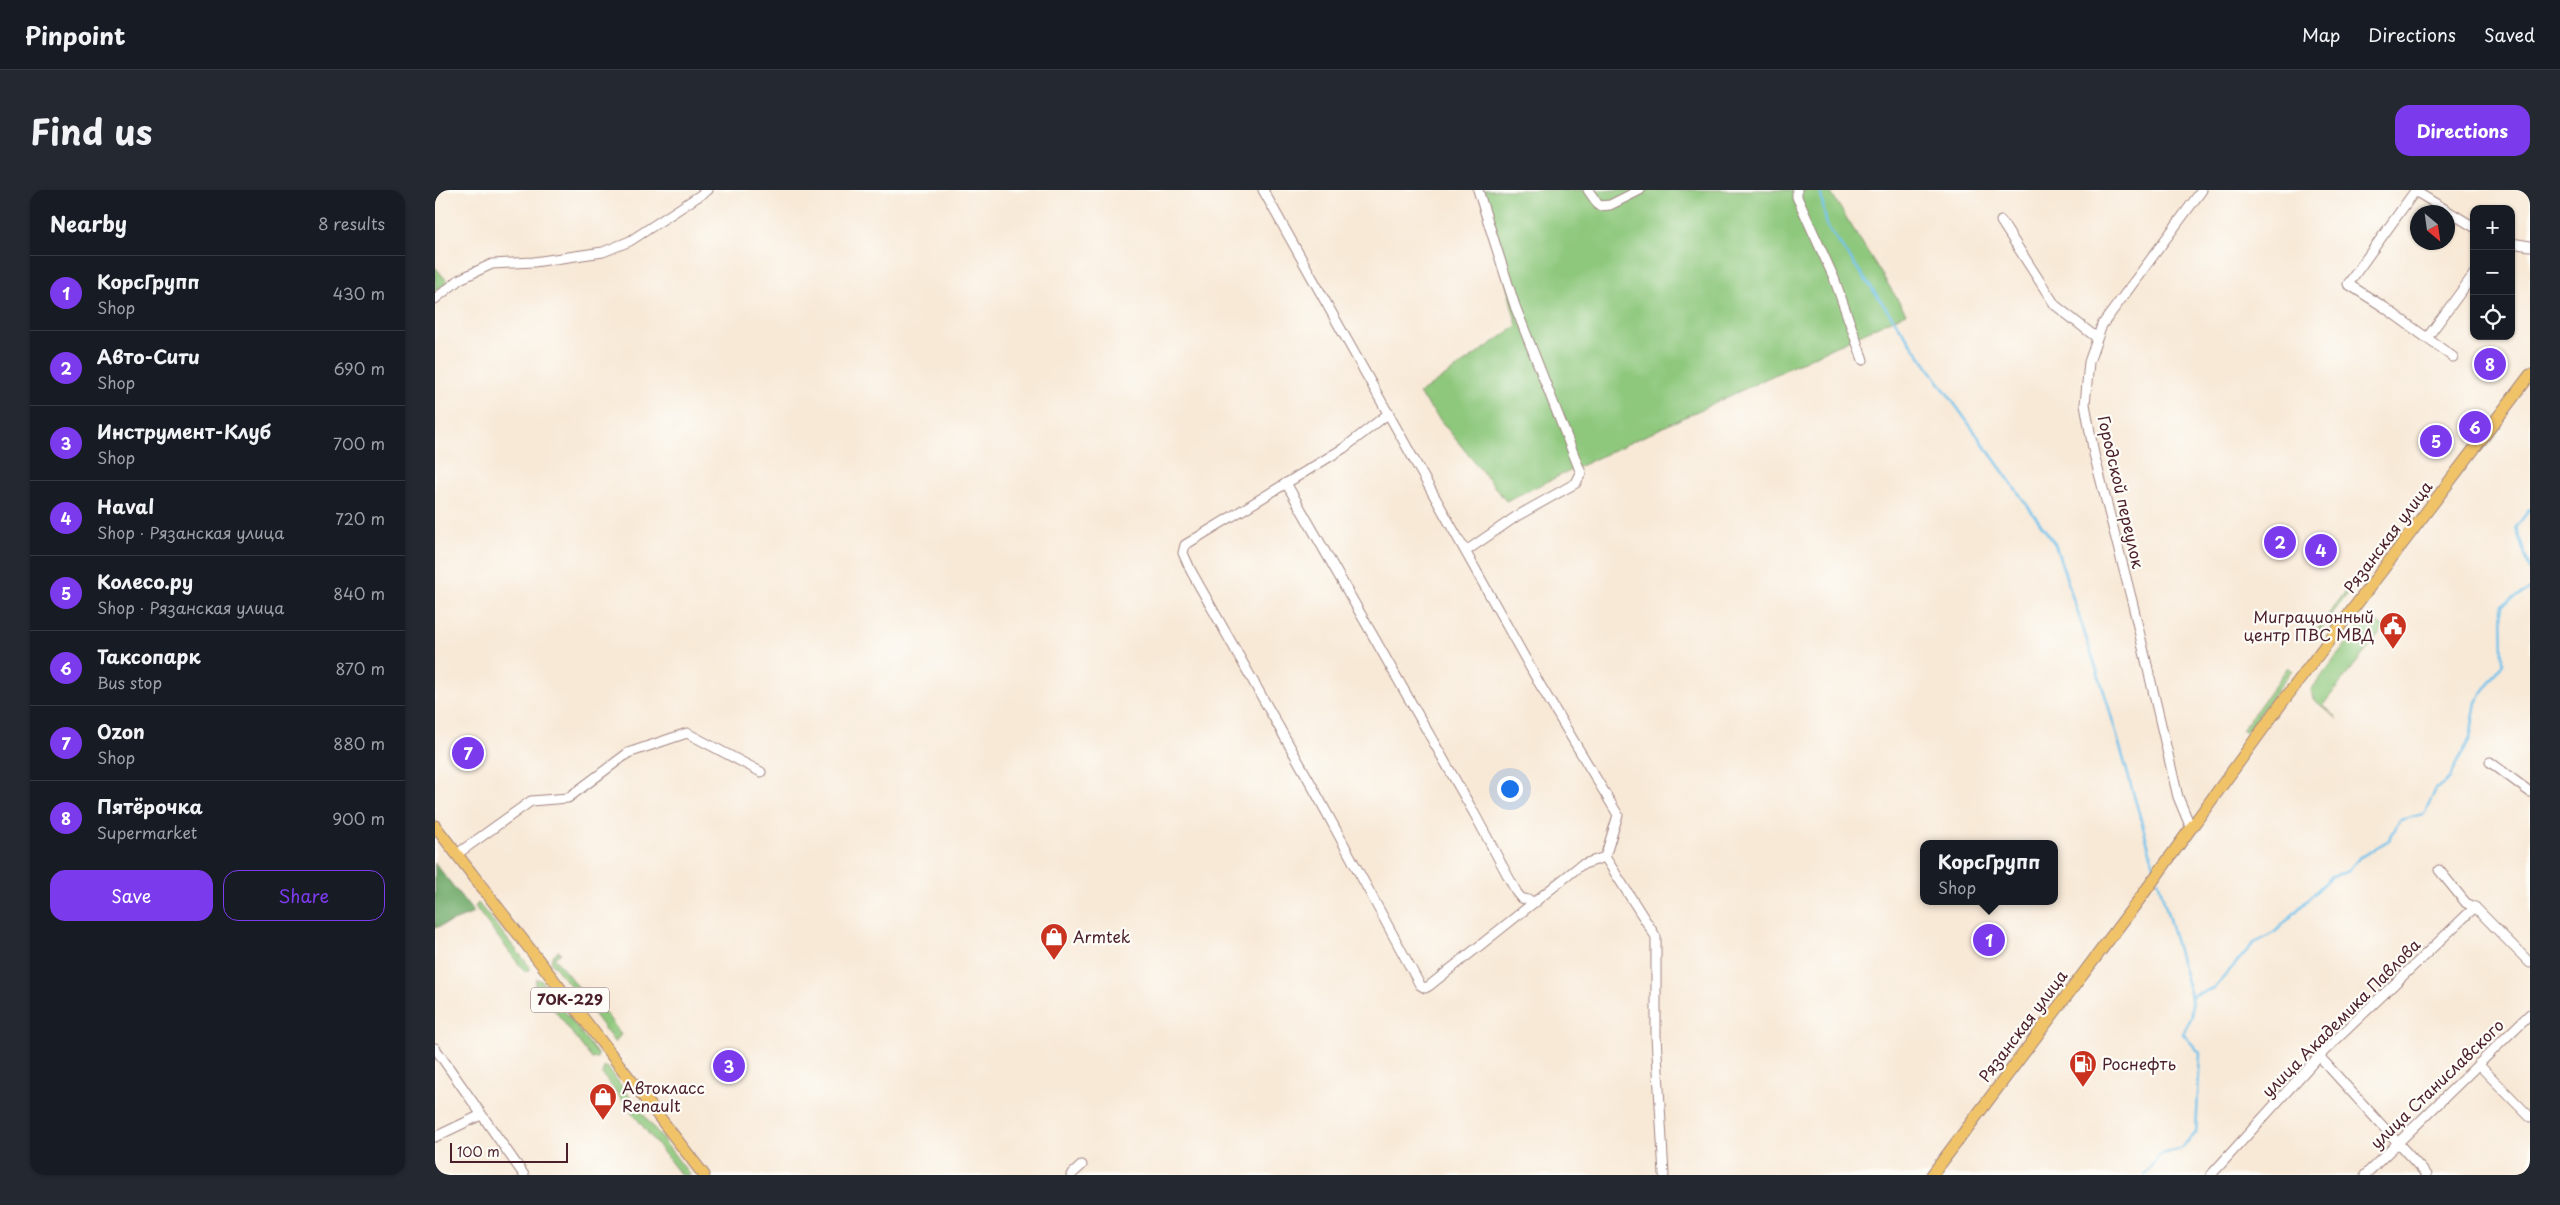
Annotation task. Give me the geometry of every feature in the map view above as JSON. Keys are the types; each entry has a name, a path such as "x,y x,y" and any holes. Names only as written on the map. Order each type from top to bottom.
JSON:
{"main road":[{"name":"Рязанская улица","path":"1932,1175 2145,892 2287,696 2530,375"},
{"name":"70К-229","path":"435,826 704,1175"}],"street":[{"path":"435,299 460,279 492,264 599,254 630,240 708,190"},
{"path":"1263,190 1539,683 1618,815 1605,857 1656,937 1656,1036 1664,1175"},
{"path":"1466,551 1517,516 1576,483 1581,473 1515,306 1478,190"},
{"path":"1588,190 1599,206 1610,205 1640,190"},
{"path":"1797,190 1797,197 1833,278 1863,360"},
{"name":"Городской переулок","path":"2191,828 2178,797 2132,600 2094,454 2085,404 2089,362 2102,325 2202,190"},
{"path":"2453,357 2348,284 2415,191 2470,225"},
{"path":"2001,221 2055,305 2097,338"},
{"path":"2515,244 2530,246"},
{"path":"2427,338 2470,279"},
{"path":"1389,413 1364,435 1185,545 1185,558 1248,675 1319,797 1420,985 1425,988 1429,986 1581,865 1605,857"},
{"path":"1286,483 1474,813 1517,893 1521,898 1536,902"},
{"path":"457,854 531,801 568,798 627,753 687,733 761,772"},
{"path":"2490,762 2530,792"},
{"path":"2439,870 2466,903 2475,907 2530,963"},
{"name":"улица Академика Павлова","path":"2211,1175 2319,1056 2475,907"},
{"name":"улица Станиславского","path":"2365,1175 2530,1014"},
{"path":"435,1048 524,1175"},
{"path":"2319,1056 2427,1175"},
{"path":"2478,1064 2530,1117"},
{"path":"435,1137 481,1115"},
{"path":"1071,1175 1082,1165"}],"green space":[{"path":"1483,190 1829,190 1906,313 1506,501 1419,394 1517,326"},
{"path":"435,267 448,282 435,292"},
{"path":"2372,557 2374,559 2320,630 2318,628"},
{"path":"2368,615 2384,628 2323,705 2338,719 2313,699 2311,690"},
{"path":"2288,667 2292,670 2246,733 2242,730"},
{"path":"435,863 474,913 435,928"},
{"path":"478,903 530,967 529,971 524,971 475,907"},
{"path":"559,951 561,953 554,958 584,994 588,991 599,1005 591,1011 551,962 552,956"},
{"path":"536,979 541,980 598,1055 597,1058 592,1059 535,985"},
{"path":"600,1006 621,1034 615,1043 592,1012"},
{"path":"604,1067 607,1067 690,1175 681,1175 602,1074"}],"waterway":[{"path":"1820,190 1827,226 2055,544 2106,698 2155,869"},
{"path":"2530,509 2516,527 2530,570"},
{"path":"2145,1175 2159,1155 2180,1149 2196,1133 2200,1053 2183,1034 2192,1016 2191,996 2214,988 2253,944 2275,932 2332,876 2347,872 2359,858 2389,840 2400,820 2424,814 2436,789 2449,779 2470,738 2476,702 2503,663 2502,605 2530,589"},
{"path":"2158,880 2191,996"}],"place":[{"name":"Пятёрочка","path":"2490,364"},
{"name":"Таксопарк","path":"2475,427"},
{"name":"Колесо.ру","path":"2436,441"},
{"name":"Авто-Сити","path":"2280,542"},
{"name":"Haval","path":"2321,550"},
{"name":"Миграционный центр ПВС МВД","path":"2393,650"},
{"name":"Ozon","path":"468,753"},
{"name":"КорсГрупп","path":"1989,940"},
{"name":"Armtek","path":"1054,961"},
{"name":"Инструмент-Клуб","path":"729,1066"},
{"name":"Роснефть","path":"2083,1088"},
{"name":"Автокласс Renault","path":"603,1121"}]}
